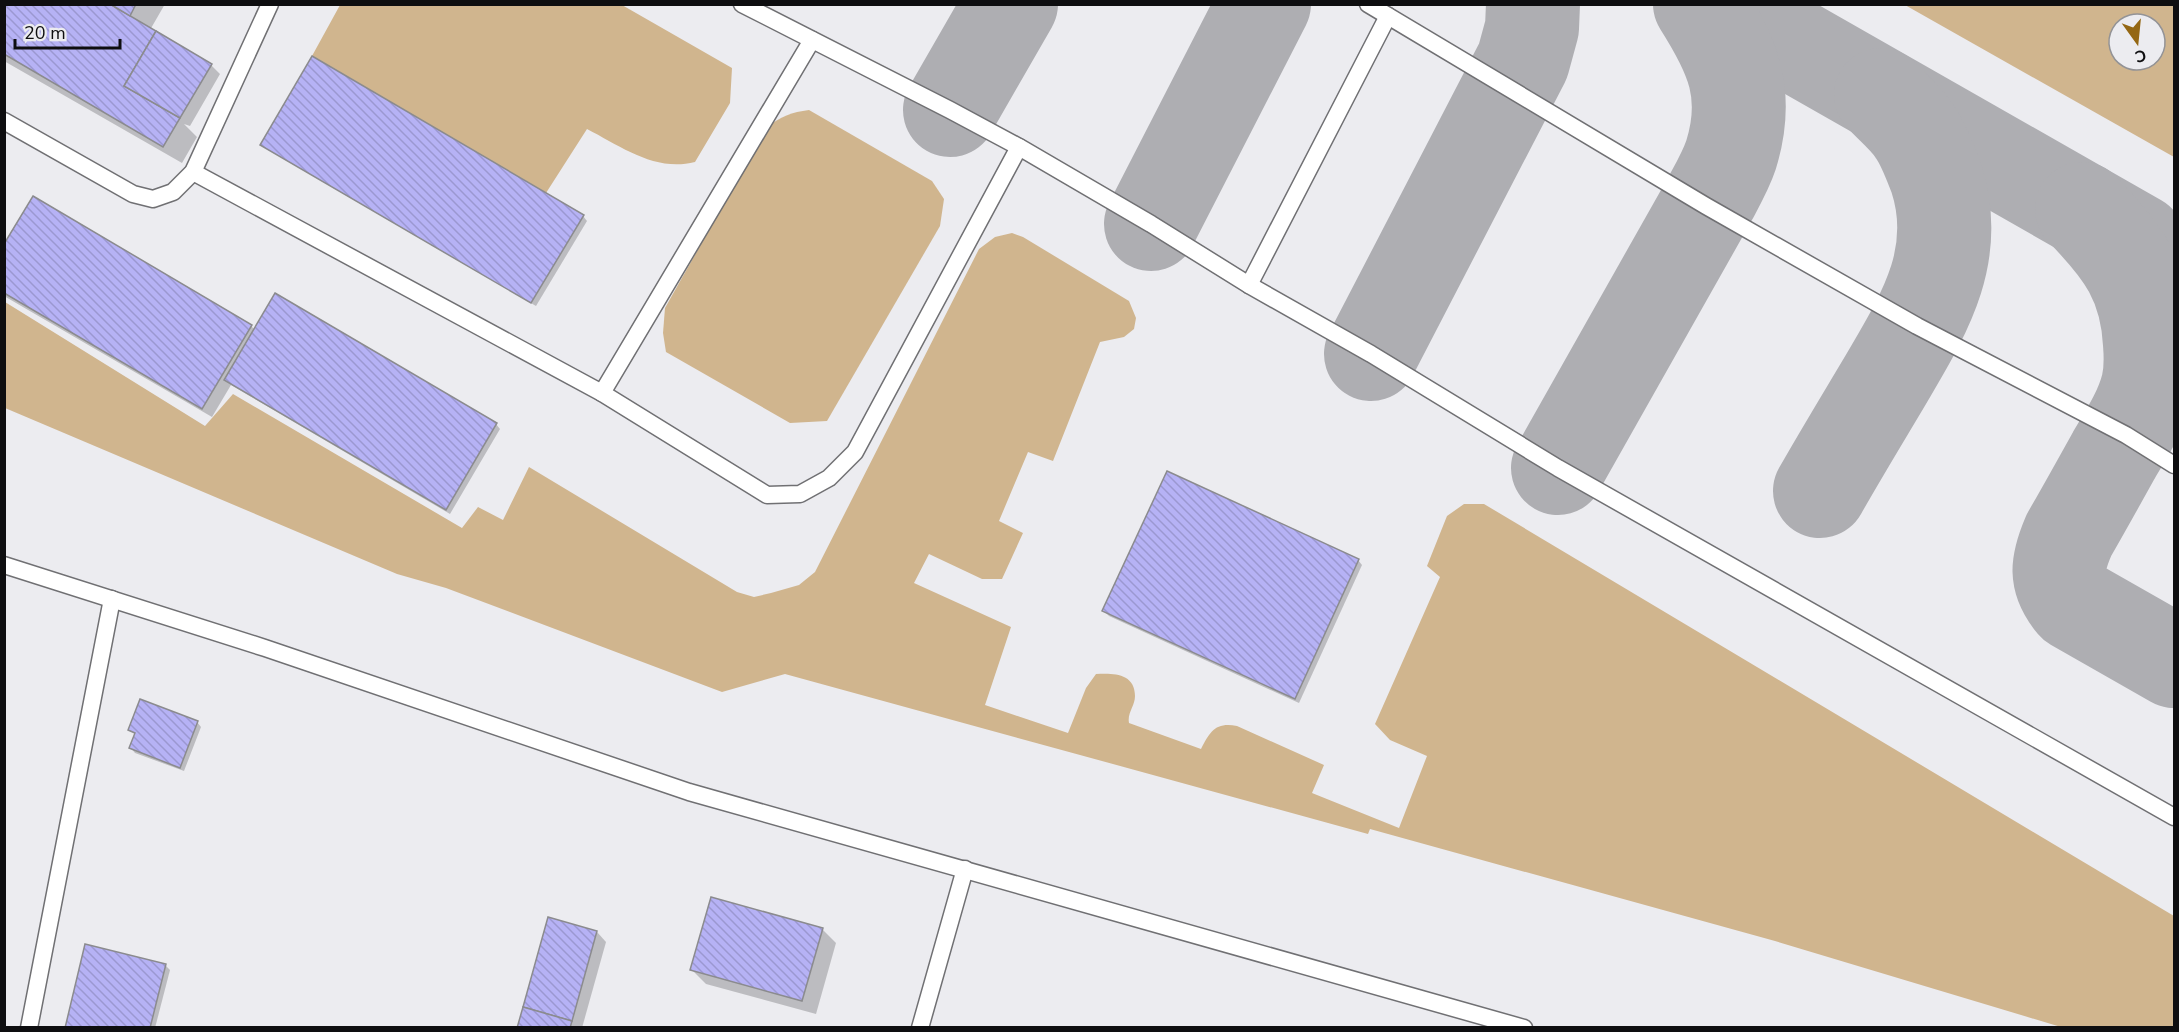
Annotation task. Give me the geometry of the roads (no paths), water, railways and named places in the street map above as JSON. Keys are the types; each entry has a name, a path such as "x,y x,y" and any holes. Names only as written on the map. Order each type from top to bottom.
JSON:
{"lane":[{"path":"4,121 133,194 153,199 173,192 193,172 270,4"},
{"path":"742,4 1019,147 1151,224 1249,285 1371,354 1558,468 2175,817"},
{"path":"1368,4 1706,206 1917,326 2126,435 2175,465"},
{"path":"1249,285 1388,16"},
{"path":"602,393 812,40"},
{"path":"193,172 602,393 767,495 800,494 829,478 855,452 1019,147"},
{"path":"4,565 266,648 688,792 1524,1028"},
{"path":"28,1028 112,599"},
{"path":"920,1028 965,869"}]}
